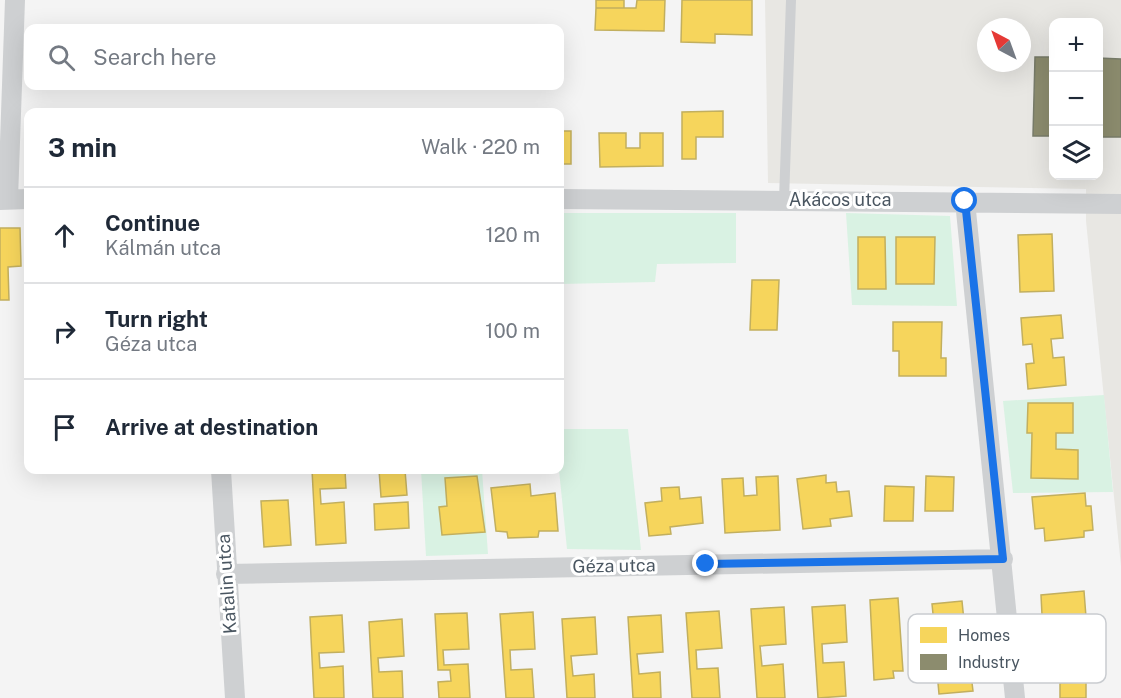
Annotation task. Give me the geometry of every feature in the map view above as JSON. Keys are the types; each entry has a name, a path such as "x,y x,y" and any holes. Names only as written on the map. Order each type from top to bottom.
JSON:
{"street":[{"path":"15,0 4,200 24,200"},
{"name":"Akácos utca","path":"564,199 1121,204"},
{"path":"965,201 1008,614"},
{"name":"Katalin utca","path":"221,474 235,698"},
{"name":"Géza utca","path":"226,574 1003,559"},
{"path":"1014,683 1015,698"}],"lane":[{"path":"784,200 791,0"}],"shaded area":[{"path":"765,0 1121,0 1121,566 1086,221 1086,189 768,183"}],"green space":[{"path":"564,213 736,213 736,263 657,264 655,282 564,284"},
{"path":"846,213 950,216 957,306 852,305"},
{"path":"1104,395 1113,492 1013,493 1003,401"},
{"path":"564,429 628,429 641,550 567,549 559,474 564,474"},
{"path":"421,474 482,474 488,554 426,556"}],"building: Homes":[{"path":"596,0 624,0 624,8 596,8"},
{"path":"637,0 665,0 664,31 595,30 596,8 636,8"},
{"path":"682,0 752,0 752,35 715,34 715,43 681,42"},
{"path":"723,111 723,137 696,137 696,159 682,159 682,112"},
{"path":"564,131 571,131 571,164 564,164"},
{"path":"599,133 626,133 626,148 640,148 640,133 663,133 663,166 600,167"},
{"path":"0,228 20,228 21,266 8,267 9,300 0,300"},
{"path":"1052,234 1054,291 1020,292 1018,235"},
{"path":"858,237 885,237 886,289 858,289"},
{"path":"896,237 935,237 934,284 896,284"},
{"path":"752,280 779,280 777,330 750,330"},
{"path":"1061,315 1063,338 1051,339 1053,358 1064,357 1066,385 1028,389 1026,364 1034,363 1032,344 1023,345 1021,318"},
{"path":"893,322 942,322 941,358 946,358 946,376 899,376 899,351 893,351"},
{"path":"1028,403 1073,403 1073,433 1056,433 1056,449 1078,450 1078,479 1031,478 1032,433 1027,433"},
{"path":"312,474 345,474 346,488 320,489 321,504 344,502 346,543 316,545"},
{"path":"379,474 405,474 407,495 381,497"},
{"path":"826,475 826,483 836,482 837,492 849,491 852,516 830,519 831,526 803,529 797,479"},
{"path":"477,476 485,532 442,535 439,507 447,506 445,478"},
{"path":"778,476 780,530 725,533 722,479 743,478 744,496 757,495 756,477"},
{"path":"926,476 954,477 953,511 925,511"},
{"path":"530,484 531,496 555,493 558,531 539,531 538,537 508,538 507,532 496,531 491,488"},
{"path":"885,486 914,487 913,521 884,521"},
{"path":"679,487 680,499 701,497 703,523 670,527 671,534 649,536 645,503 662,501 661,488"},
{"path":"1085,493 1086,506 1091,506 1093,530 1084,531 1084,537 1045,541 1044,528 1035,529 1032,497"},
{"path":"288,500 291,545 264,547 261,501"},
{"path":"408,502 409,528 375,530 374,504"},
{"path":"1084,591 1086,614 1042,614 1041,595"},
{"path":"898,598 903,671 893,671 894,678 874,680 870,600"},
{"path":"962,601 963,614 933,614 932,604"},
{"path":"845,605 847,642 822,644 823,663 844,662 846,696 818,698 812,607"},
{"path":"784,607 786,644 760,646 762,666 783,664 785,698 757,698 751,609"},
{"path":"719,611 722,648 696,650 697,669 718,668 720,698 692,698 686,613"},
{"path":"533,612 535,649 510,650 511,670 532,669 534,698 506,698 500,614"},
{"path":"467,613 469,649 443,650 444,665 468,664 470,698 439,698 438,682 451,681 450,670 438,670 435,614"},
{"path":"342,615 344,652 319,653 320,668 343,666 344,698 314,698 310,617"},
{"path":"661,615 663,652 637,654 639,674 660,672 661,698 633,698 628,617"},
{"path":"595,617 597,654 571,656 573,676 594,674 595,698 567,698 562,619"},
{"path":"402,619 404,656 378,658 379,672 402,671 403,698 373,698 369,622"},
{"path":"938,683 972,683 973,691 939,694"},
{"path":"1060,683 1086,683 1086,698 1060,698"}],"building: Industry":[{"path":"1035,57 1049,57 1049,136 1033,136"},
{"path":"1103,58 1121,59 1121,137 1103,137"}],"route":[{"path":"706,564 1003,559 965,201"}]}
